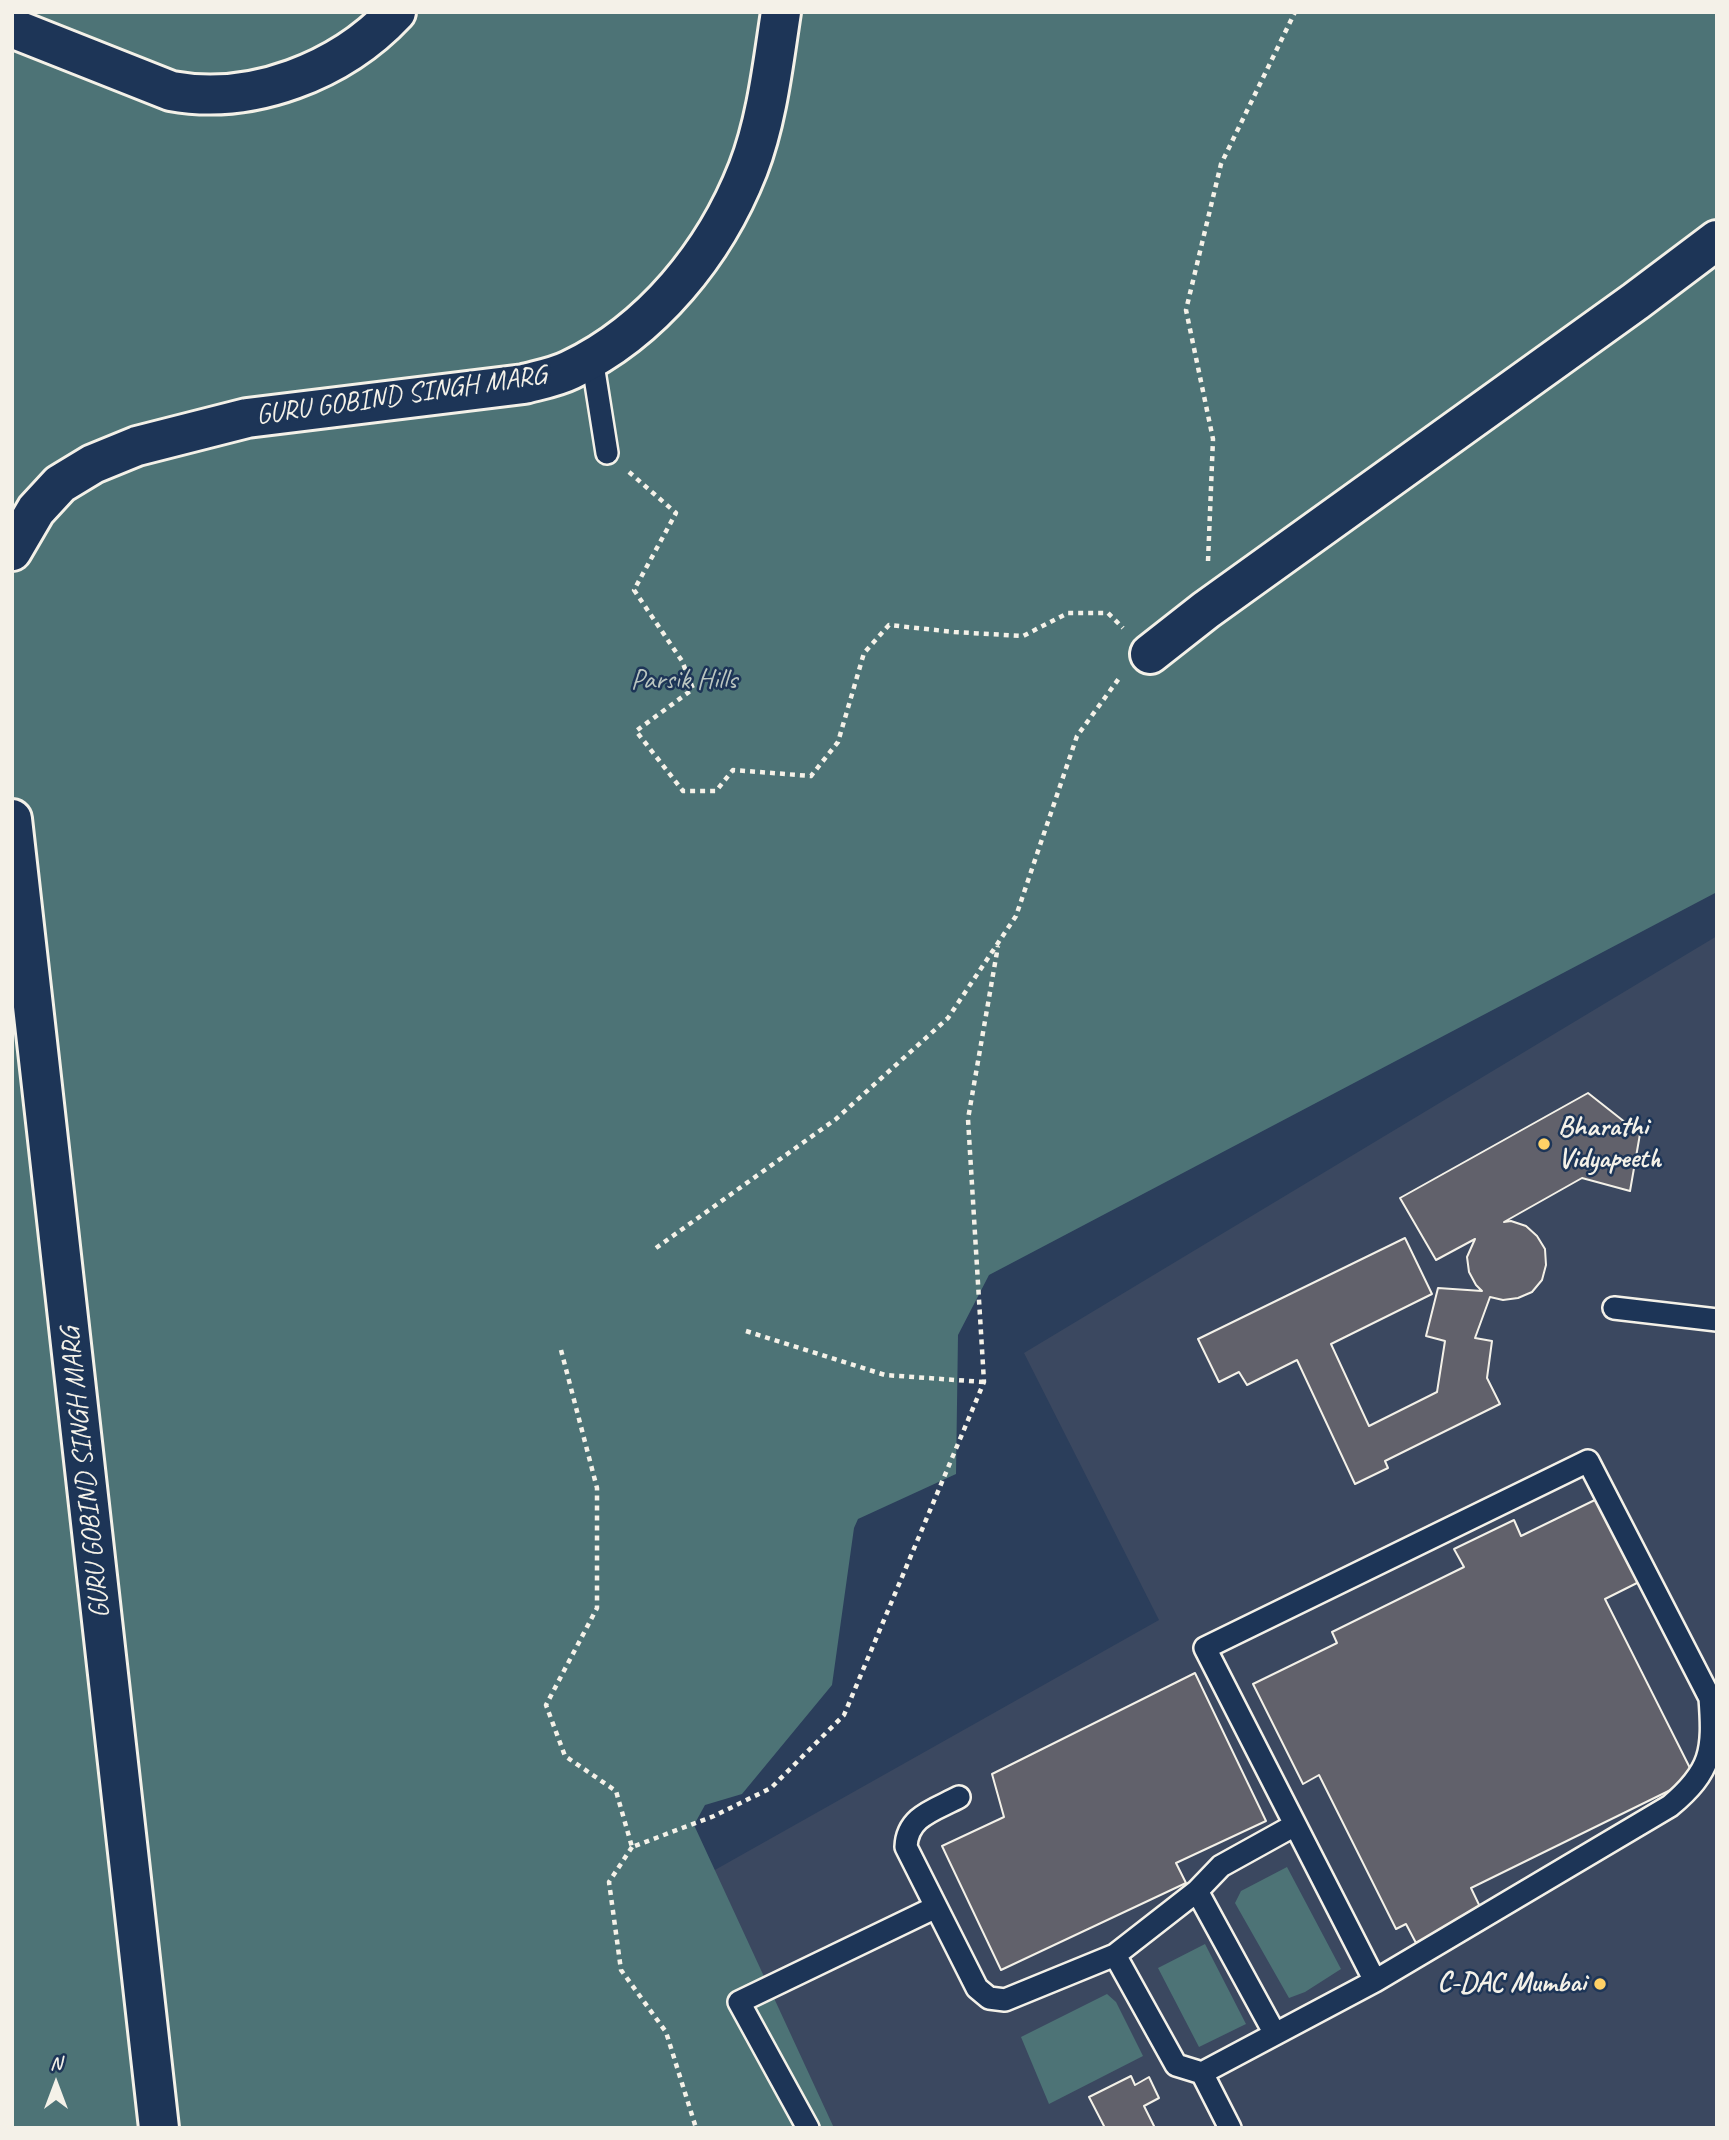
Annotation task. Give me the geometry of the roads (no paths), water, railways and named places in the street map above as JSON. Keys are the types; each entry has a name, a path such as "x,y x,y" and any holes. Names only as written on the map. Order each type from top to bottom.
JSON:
{"street":[{"path":"12,28 172,91 196,96 222,96 273,86 351,52 377,32 396,12"},
{"name":"GURU GOBIND SINGH MARG","path":"12,551 36,510 60,484 93,464 137,446 247,418 524,384 568,371 640,325 668,297 699,259 728,213 748,168 764,113 781,12"},
{"path":"1150,654 1206,610 1717,240"},
{"name":"GURU GOBIND SINGH MARG","path":"12,819 159,2128"}],"lane":[{"path":"592,358 607,453"},
{"path":"1614,1308 1717,1320"},
{"path":"1115,1955 1176,2065 1202,2073 1375,1981 1670,1806 1693,1786 1706,1761 1713,1736 1710,1698 1588,1461 1205,1648 1375,1981"},
{"path":"959,1797 917,1819 907,1832 906,1847 977,1988 989,1998 1005,2000 1115,1955 1197,1891 1221,1866 1295,1825"},
{"path":"1197,1891 1275,2034"},
{"path":"808,2128 739,2002 936,1907"},
{"path":"1202,2073 1230,2128"}],"place":[{"name":"Bharathi Vidyapeeth","path":"1544,1144"},
{"name":"C-DAC Mumbai","path":"1600,1984"}],"park label":[{"name":"Parsik Hills","path":"684,681"}]}
